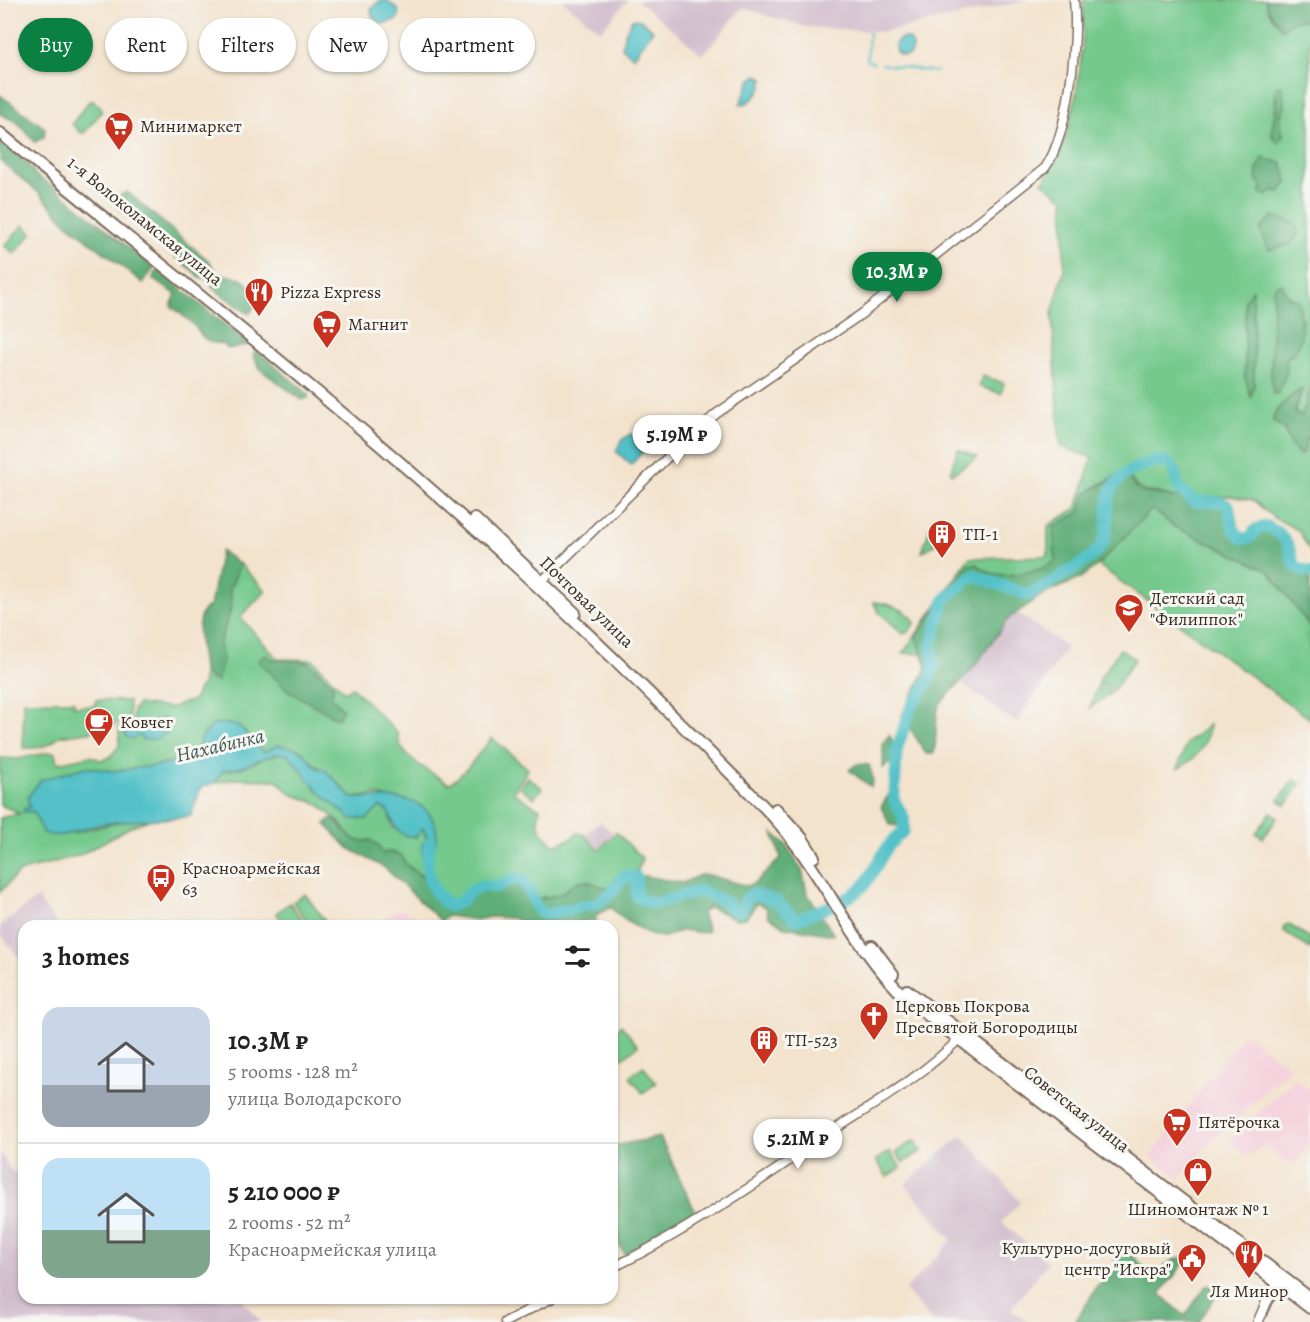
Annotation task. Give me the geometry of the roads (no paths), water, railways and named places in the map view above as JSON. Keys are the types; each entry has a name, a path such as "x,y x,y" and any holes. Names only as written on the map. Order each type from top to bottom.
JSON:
{"main road":[{"name":"1-я Волоколамская улица","path":"0,124 267,347"},
{"name":"1-я Волоколамская улица","path":"0,133 267,347"},
{"name":"Почтовая улица","path":"267,347 402,455 539,584 781,825 831,890 847,915"},
{"path":"847,915 898,982 946,1019 966,1038"},
{"name":"Советская улица","path":"847,915 893,986 915,1006 966,1038 1281,1281 1310,1308"},
{"path":"1258,1322 1281,1281"},
{"name":"Советская улица","path":"1281,1281 1310,1298"}],"street":[{"path":"539,584 668,457 716,414 863,313 1045,168 1058,142 1074,57 1076,29 1074,0"},
{"path":"618,1265 670,1237 755,1183 909,1081 966,1038"},
{"path":"505,1322 540,1304"}],"water":[{"path":"386,0 398,9 399,16 396,20 388,22 388,18 372,16 371,8 380,1"},
{"path":"632,19 641,20 653,30 634,57 622,48 624,35"},
{"path":"904,38 910,41 913,47 910,53 904,56 898,53 895,47 898,41"},
{"path":"757,75 763,78 760,91 749,102 740,105 750,80"},
{"path":"630,434 640,437 647,447 631,465 616,451 622,440"},
{"path":"164,718 168,722 169,731 156,739 142,740 142,737 136,736 133,739 126,737 124,732 141,729"},
{"path":"214,724 239,727 264,752 279,745 301,750 316,767 326,771 352,798 390,798 414,802 424,808 436,829 437,839 432,852 423,863 422,845 427,838 423,828 416,837 404,835 397,830 388,811 380,807 367,819 351,819 318,791 289,755 281,754 265,757 241,767 223,770 215,783 201,787 191,816 106,823 69,834 50,835 44,833 33,811 24,812 24,809 30,807 27,798 41,780 86,767 113,771 170,764 185,758 197,763 200,739"}],"waterway":[{"path":"869,33 867,60 874,63"},
{"path":"882,64 936,72"},
{"name":"Нахабинка","path":"430,843 429,878 436,892 450,906 481,886 496,887 516,878 525,883 539,911 547,914 598,903 611,893 624,876 636,877 637,897 652,904 701,891 727,903 733,911 742,910 747,898 753,894 776,901 796,920 834,905 860,889 886,849 904,831 904,818 894,800 897,749 911,707 926,686 935,665 931,646 945,599 973,575 1028,595 1085,562 1098,550 1104,539 1110,494 1115,484 1125,474 1159,461 1172,466 1180,489 1194,502 1221,502 1229,506 1234,529 1244,539 1251,537 1256,529 1267,526 1283,537 1295,565 1310,572"}],"place":[{"name":"Минимаркет","path":"119,152"},
{"name":"Pizza Express","path":"259,318"},
{"name":"Магнит","path":"327,350"},
{"name":"ТП-1","path":"942,560"},
{"name":"Детский сад \"Филиппок\"","path":"1129,634"},
{"name":"Ковчег","path":"99,748"},
{"name":"Красноармейская 63","path":"161,904"},
{"name":"Церковь Покрова Пресвятой Богородицы","path":"874,1042"},
{"name":"ТП-523","path":"764,1066"},
{"name":"Пятёрочка","path":"1177,1148"},
{"name":"Шиномонтаж № 1","path":"1198,1198"},
{"name":"Ля Минор","path":"1249,1280"},
{"name":"Культурно-досуговый центр \"Искра\"","path":"1192,1284"}]}
